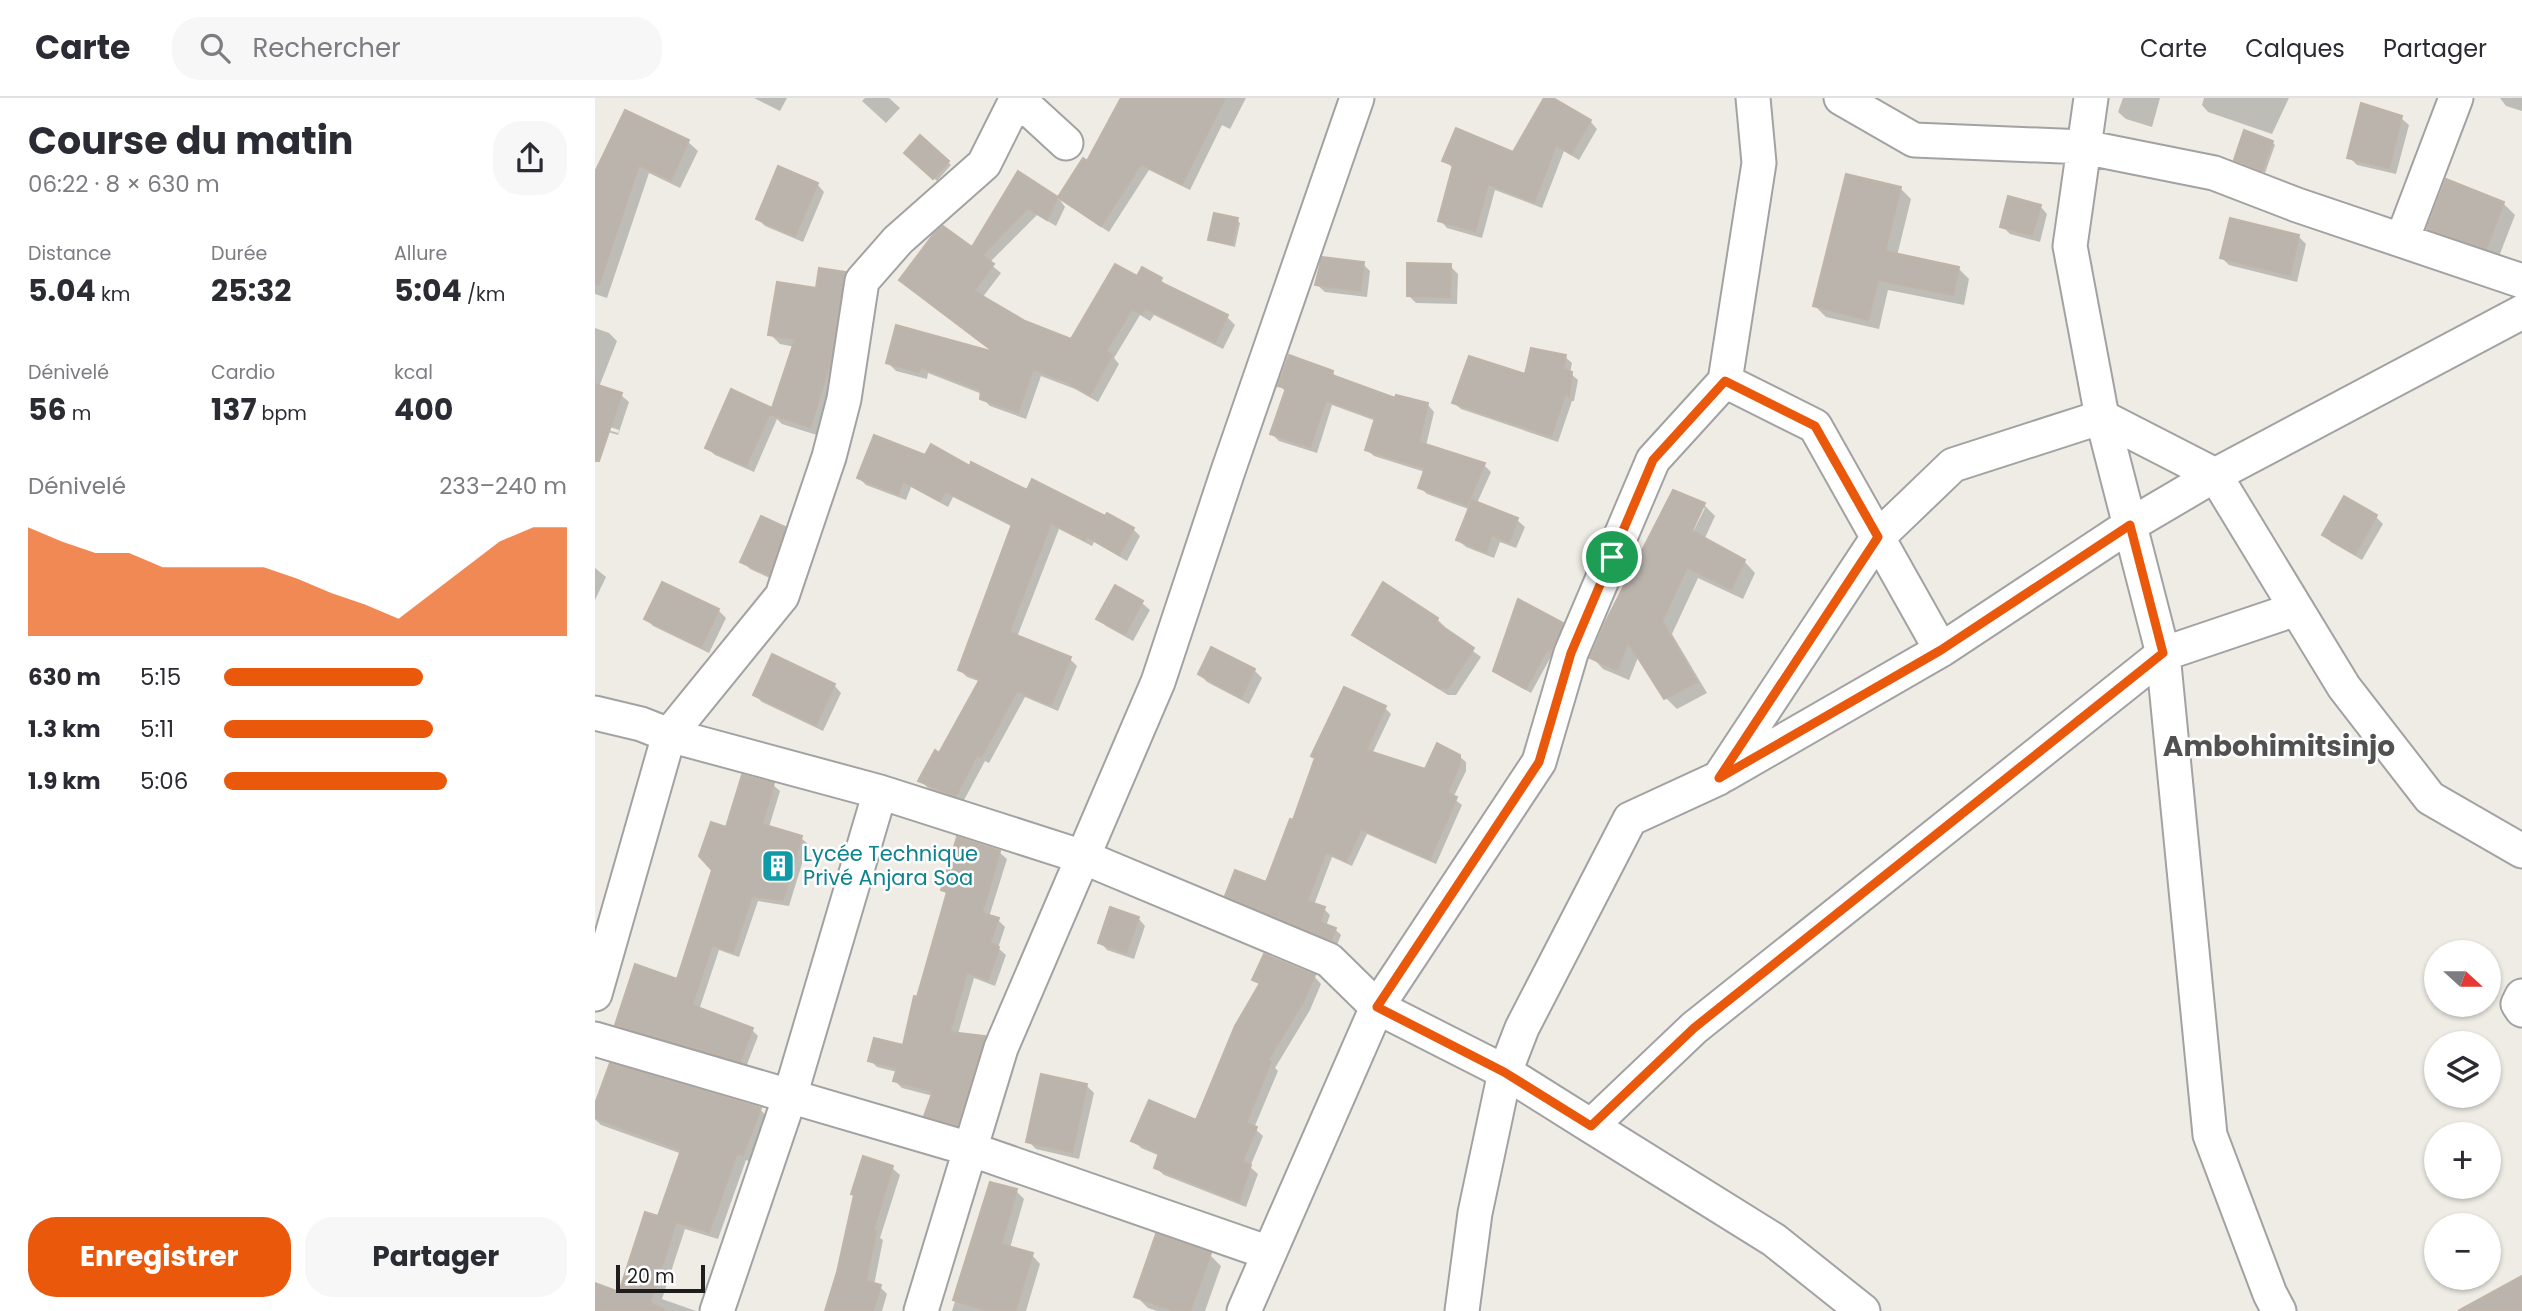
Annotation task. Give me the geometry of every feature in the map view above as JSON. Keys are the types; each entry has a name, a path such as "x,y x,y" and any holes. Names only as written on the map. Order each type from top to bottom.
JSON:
{"street":[{"path":"595,994 669,735 782,596 829,457 844,399 862,281 898,240 984,164 1017,98 1066,143"},
{"path":"921,1311 1001,1048 1158,682 1357,98"},
{"path":"1244,1311 1377,1007 1539,762 1571,653 1653,460 1725,381 1759,163 1753,98"},
{"path":"1841,98 1914,140 2084,147 2214,173 2297,205 2522,281"},
{"path":"2091,98 2070,246 2102,416 2163,653 2210,1135 2270,1294 2280,1311"},
{"path":"2402,240 2456,98"},
{"path":"1462,1311 1475,1213 1504,1072 1523,1028 1630,819 1719,778 1941,650 2130,525 2215,475 2522,312"},
{"path":"1725,381 1815,426 1941,650"},
{"path":"1719,778 1878,537 1953,465 2102,416 2215,475 2344,687 2430,798 2522,851"},
{"path":"1591,1126 1694,1028 2163,653 2296,609"},
{"path":"595,713 880,792 1083,857 1329,960 1377,1007 1504,1072 1774,1240 1863,1311"},
{"path":"717,1311 790,1096 880,792"},
{"path":"2522,996 2518,1004 2522,1010"},
{"path":"595,1039 970,1149 1269,1253"}],"building":[{"path":"1121,98 1225,98 1182,184 1141,164 1101,226 1058,197 1083,158 1087,161"},
{"path":"1544,98 1553,98 1591,120 1571,154 1556,145 1534,202 1488,184 1475,231 1438,221 1453,165 1442,161 1456,128 1513,152"},
{"path":"2361,103 2402,116 2389,168 2347,158"},
{"path":"625,110 689,140 671,180 639,165 599,284 595,283 595,172"},
{"path":"2244,130 2273,141 2262,171 2234,160"},
{"path":"920,135 949,161 933,179 904,153"},
{"path":"778,166 818,183 795,236 756,219"},
{"path":"1018,171 1058,197 1047,220 1028,208 982,255 994,264 974,291 1025,321 1071,339 1115,264 1137,276 1142,267 1162,278 1160,282 1228,315 1215,342 1145,308 1142,314 1132,309 1106,351 1112,355 1090,395 1065,381 1033,369 1018,412 980,399 981,390 921,367 919,372 886,363 896,325 994,352 899,280 943,226 972,247"},
{"path":"1846,174 1901,187 1885,251 1959,267 1953,295 1878,280 1868,320 1813,306"},
{"path":"2446,179 2504,202 2486,249 2427,229"},
{"path":"2008,196 2041,205 2032,235 2000,227"},
{"path":"1214,213 1238,218 1232,244 1208,240"},
{"path":"2230,218 2299,235 2290,275 2220,258"},
{"path":"1322,257 1364,262 1360,291 1315,285"},
{"path":"1407,263 1451,264 1450,297 1407,296"},
{"path":"819,268 846,272 830,364 810,427 770,414 795,339 768,335 777,282 816,288"},
{"path":"1531,348 1566,355 1563,369 1572,372 1569,396 1565,395 1551,436 1452,403 1469,356 1525,374"},
{"path":"1289,355 1333,371 1332,375 1395,398 1396,395 1428,403 1419,442 1485,463 1467,505 1418,488 1425,468 1365,450 1375,418 1326,400 1310,447 1270,434 1286,388 1278,386"},
{"path":"595,384 622,393 599,461 595,461"},
{"path":"731,389 772,408 746,466 705,448"},
{"path":"874,435 925,455 931,444 970,466 971,462 1027,490 1032,479 1134,528 1119,555 1086,536 1085,540 1051,523 1009,632 1071,657 1051,705 1017,691 981,757 977,755 956,796 918,781 935,750 939,753 980,679 958,670 1012,524 945,491 940,501 903,481 898,494 857,478"},
{"path":"1673,490 1705,503 1692,531 1745,560 1731,589 1687,567 1662,621 1697,682 1664,699 1628,642 1617,670 1590,658"},
{"path":"2344,496 2377,515 2355,554 2322,535"},
{"path":"1472,500 1518,518 1509,542 1492,535 1486,552 1456,540"},
{"path":"761,516 785,527 769,575 740,562"},
{"path":"662,582 719,609 701,647 644,619"},
{"path":"1383,582 1438,618 1436,622 1474,648 1448,688 1439,688 1352,635"},
{"path":"1115,585 1143,601 1125,634 1096,619"},
{"path":"1518,599 1563,623 1550,651 1547,649 1526,689 1493,671"},
{"path":"1211,647 1255,669 1241,698 1198,674"},
{"path":"772,654 835,684 816,725 753,695"},
{"path":"1344,687 1386,706 1366,750 1425,769 1437,743 1460,755 1460,764 1447,793 1457,797 1430,859 1361,829 1346,861 1326,852 1307,901 1325,907 1320,922 1336,928 1331,940 1225,896 1235,870 1266,882 1290,819 1293,820 1315,758 1311,756"},
{"path":"742,775 774,783 762,824 802,836 783,900 752,896 733,952 712,945 692,1005 753,1028 740,1061 615,1025 635,964 677,979 712,870 699,856 711,822 726,827"},
{"path":"957,837 1000,851 982,913 999,918 990,943 999,947 988,980 967,972 950,1032 985,1036 957,1125 924,1116 933,1091 893,1081 897,1068 868,1061 874,1038 903,1045 914,996 917,997 947,892 941,890"},
{"path":"1110,907 1139,917 1126,953 1098,943"},
{"path":"1264,954 1315,975 1303,1002 1268,1060 1271,1062 1246,1123 1257,1127 1242,1162 1251,1165 1239,1201 1154,1168 1159,1153 1131,1141 1149,1100 1196,1120 1235,1026 1260,983 1252,980"},
{"path":"610,1063 761,1108 743,1155 737,1153 709,1232 676,1222 650,1303 664,1309 663,1311 595,1311 595,1283 619,1292 645,1212 658,1216 681,1150 595,1118 595,1104"},
{"path":"1041,1074 1087,1084 1072,1152 1026,1142"},
{"path":"863,1156 893,1166 873,1231 876,1231 866,1281 881,1285 873,1311 825,1311 837,1272 854,1195 851,1194"},
{"path":"990,1182 1017,1189 1001,1244 1033,1253 1015,1311 989,1311 953,1300"},
{"path":"1156,1234 1211,1253 1190,1311 1175,1311 1134,1297"},
{"path":"2522,1276 2522,1311 2458,1311 2501,1290"}],"place":[{"name":"Lycée Technique Privé Anjara Soa","path":"778,866"}],"district":[{"name":"Ambohimitsinjo","path":"2279,746"}],"route":[{"path":"1725,381 1815,426 1878,537 1719,778 1941,650 2130,525 2163,653 1694,1028 1591,1126 1504,1072 1377,1007 1539,762 1571,653 1612,557 1653,460 1725,381"}]}
